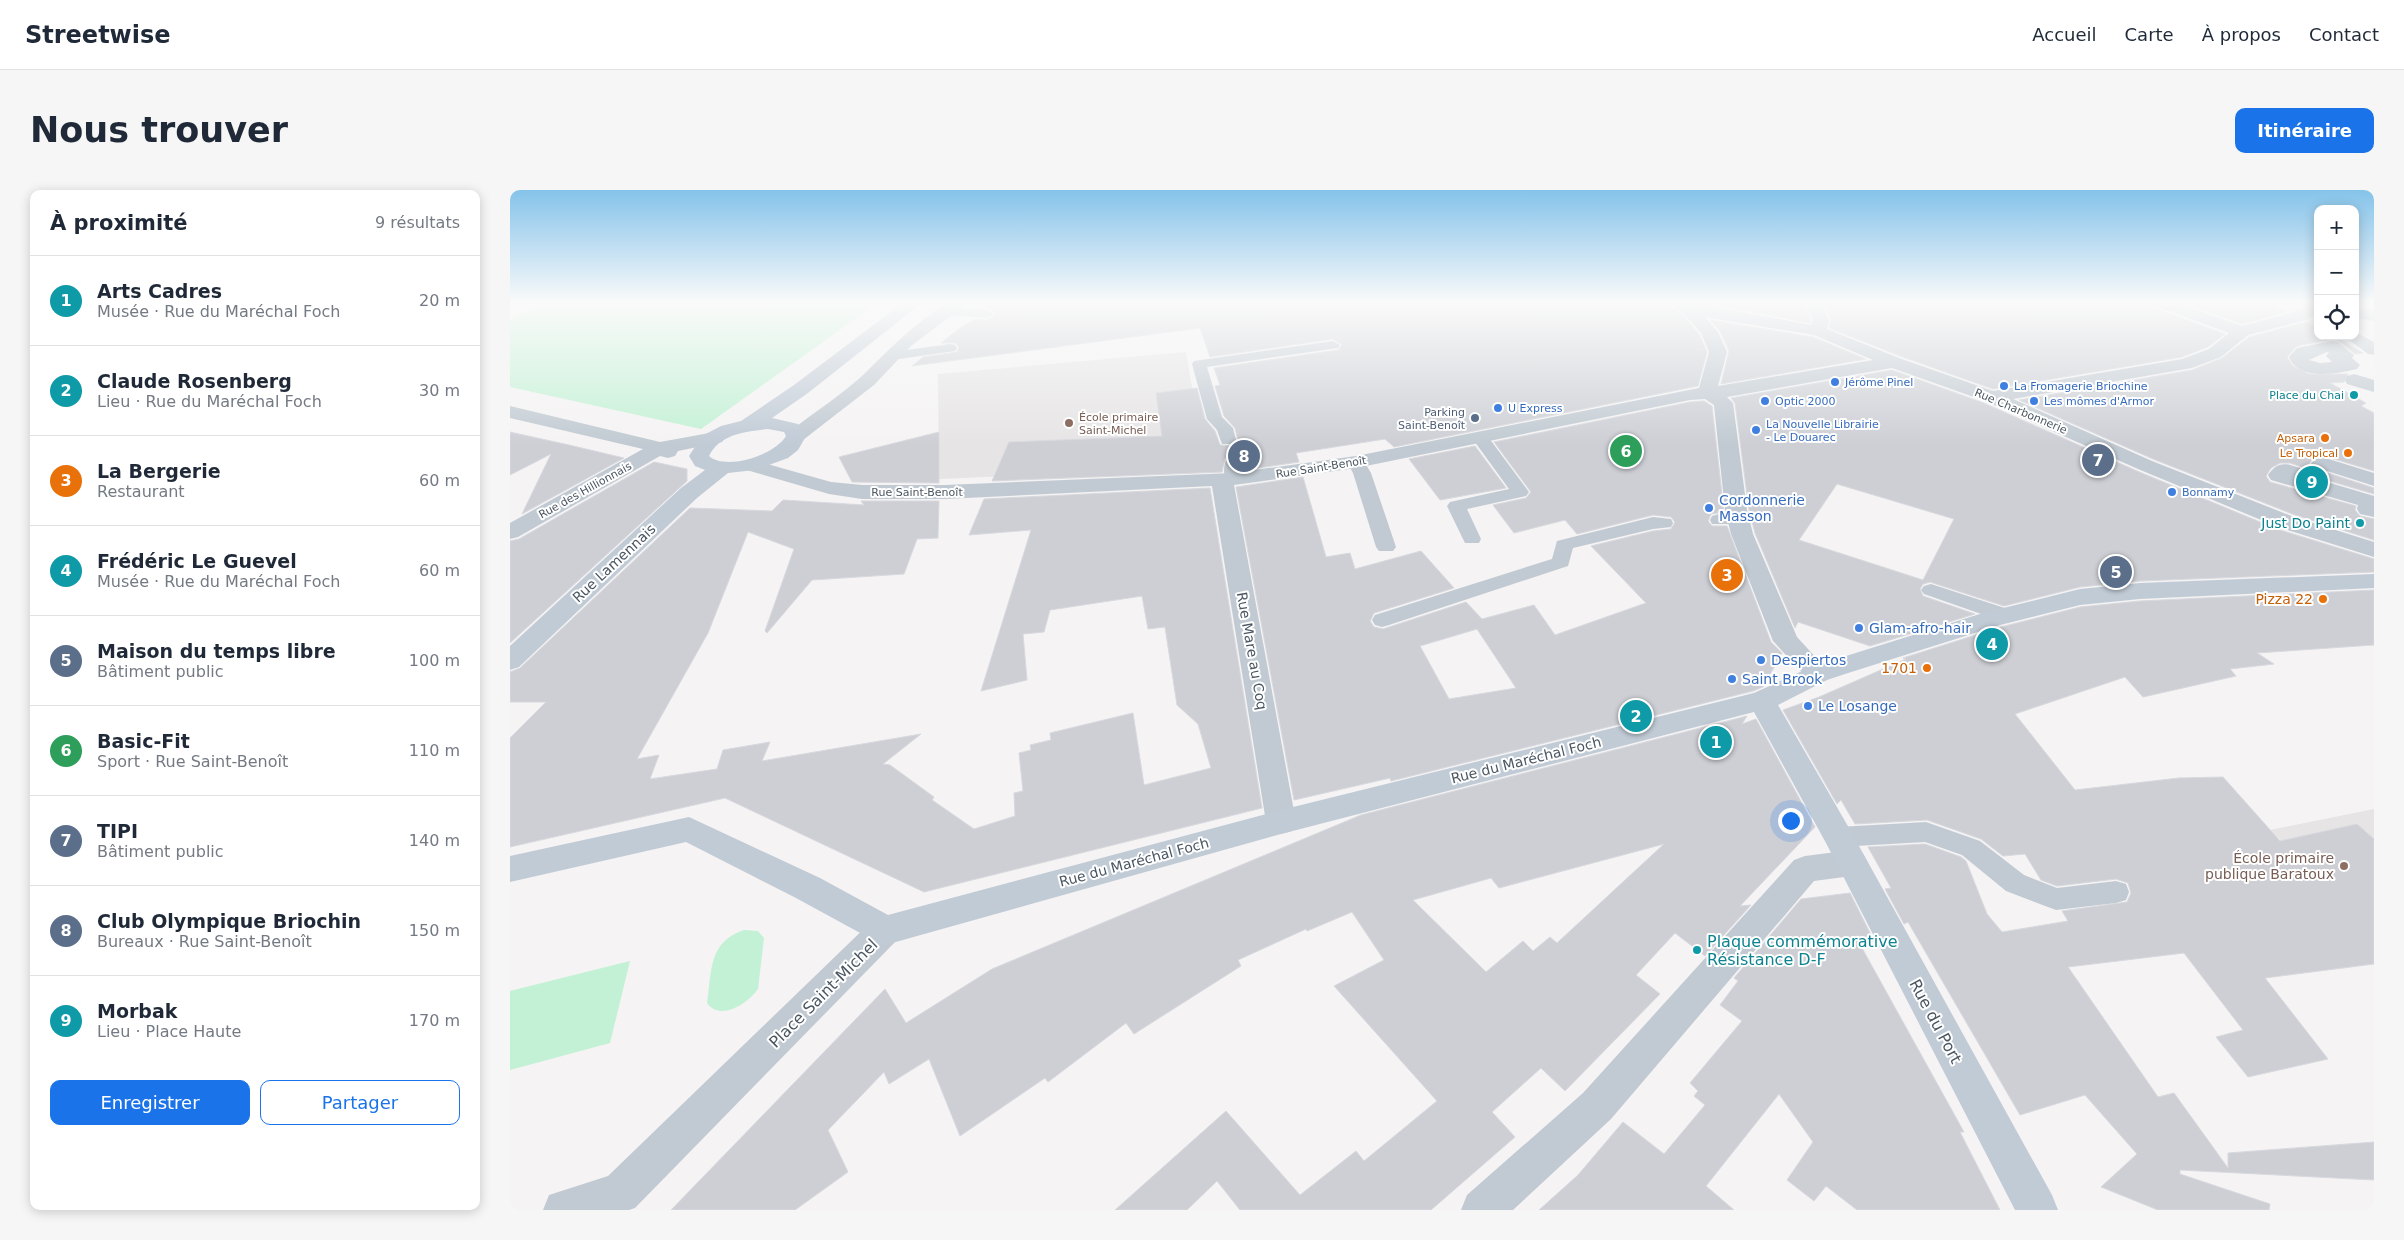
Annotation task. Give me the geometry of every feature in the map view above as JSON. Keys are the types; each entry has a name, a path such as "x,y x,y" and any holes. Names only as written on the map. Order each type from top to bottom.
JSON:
{"street":[{"path":"660,448 715,438 748,425 801,389 853,350"},
{"path":"699,456 702,462 721,468 750,465 783,452 792,444 796,436 867,381 898,350"},
{"path":"1717,350 1718,352 1708,385 1710,393 1723,402 1729,520 1742,534 1786,641 1818,674"},
{"name":"Rue Charbonnerie","path":"1863,350 1992,397 2146,465 2286,522 2374,550"},
{"path":"1992,397 2186,364 2219,350"},
{"name":"Rue Saint-Benoît","path":"750,465 829,488 862,492 910,493 1229,474 1356,462 1483,432 1690,394 1731,391 1893,362"},
{"path":"2353,372 2373,390"},
{"path":"777,424 801,389"},
{"path":"510,412 660,448 667,452 699,456"},
{"path":"748,425 777,424 791,428 796,436"},
{"path":"699,456 706,444 715,438"},
{"name":"Rue des Hillionnais","path":"510,532 660,448"},
{"name":"Rue Saint-Benoît","path":"783,452 782,457 788,465 807,482"},
{"path":"2374,480 2322,464 2311,478 2283,470 2279,475 2368,501 2368,508 2374,510"},
{"name":"Rue Lamennais","path":"510,660 688,493 721,468"},
{"name":"Rue Mare au Coq","path":"1229,474 1281,822"},
{"name":"Rue du Maréchal Foch","path":"886,930 1281,822 1762,701 1818,674 2007,616 2080,597 2140,591 2374,582"},
{"name":"Rue du Port","path":"1762,701 1845,850 2037,1210"},
{"name":"Place Saint-Michel","path":"510,869 689,829 808,888 886,930 620,1193 564,1210"},
{"path":"1482,1210 1596,1106 1805,869 1845,850"}],"lane":[{"path":"892,356 938,350"},
{"path":"1228,440 1225,428 1215,419 1199,364 1295,350"},
{"path":"1472,539 1456,506 1520,492 1483,432"},
{"path":"1356,462 1362,473 1386,547"},
{"path":"1382,620 1561,562 1564,545 1653,523 1664,523"},
{"path":"1931,590 2007,616"},
{"path":"1845,850 1926,832 1971,848 2015,883 2056,899 2116,892"}],"shaded area":[{"name":"École primaire Saint-Michel","path":"1186,352 1200,434 1008,476 939,479 938,374"},
{"name":"École primaire publique Baratoux","path":"2374,809 2374,916 2346,890 2270,832 2270,830"}],"green space":[{"path":"510,350 812,350 701,429 510,387"},
{"path":"744,930 758,931 764,938 758,989 741,1005 727,1011 719,1011 707,1003 714,959 724,942 732,935"},
{"path":"630,961 610,1043 510,1070 510,991"}],"building":[{"path":"958,350 1036,350 912,366 923,357 957,352"},
{"path":"1207,350 1261,350 1210,357"},
{"path":"1338,350 1706,350 1707,352 1698,386 1394,447 1385,439 1296,453 1299,462 1244,470 1241,458 1233,456 1225,458 1222,472 992,481 1009,442 1162,436 1156,393 1197,388 1205,419 1215,431 1220,445 1234,446 1238,440 1235,428 1224,416 1215,386 1220,385 1214,368"},
{"path":"1728,350 1843,350 1866,359 1721,384"},
{"path":"1884,350 2201,350 2182,357 1993,389"},
{"path":"2233,350 2294,350 2287,357 2293,366 2309,374 2348,374 2344,382 2330,383 2366,403 2361,406 2374,413 2374,471 2321,455 2314,458 2305,468 2290,463 2280,463 2271,468 2266,476 2270,482 2356,506 2355,510 2360,516 2374,519 2374,540 2295,515 2153,459 2019,400 2192,370 2222,358"},
{"path":"2350,350 2357,350 2363,353 2355,354"},
{"path":"1892,370 1984,403 2137,471 2277,529 2374,559 2374,572 2140,581 2080,587 2004,606 1930,582 1923,584 1920,589 1923,596 1975,614 1870,646 1798,622 1795,628 1755,533 1749,510 1735,403 1731,398","holes":["1837,484 1954,519 1923,580 1799,540"]},
{"path":"1704,401 1712,406 1724,512 1711,514 1708,521 1712,526 1727,526 1771,642 1782,653 1763,687 1391,781 1390,778 1294,800 1236,487 1303,477 1326,557 1350,553 1355,569 1421,551 1454,588 1374,613 1370,621 1374,627 1383,629 1466,602 1482,619 1534,605 1555,635 1646,603 1591,546 1653,531 1671,529 1675,522 1671,517 1653,515 1577,534 1565,520 1514,533 1493,505 1526,498 1531,492 1494,442 1690,402","holes":["1477,629 1516,688 1449,699 1420,646"]},
{"path":"510,432 624,458 522,514 551,454 510,475"},
{"path":"939,432 939,483 852,482 839,457"},
{"path":"1475,446 1506,488 1440,500 1409,459"},
{"path":"654,462 687,469 687,481 510,643 510,541 519,539"},
{"path":"2328,473 2374,488 2374,494 2323,479"},
{"path":"1210,488 1262,808 924,892 725,798 510,847 510,738 546,702 510,702 510,672 520,668 690,508 772,511 783,500 864,505 861,501 939,501 938,538 917,539 904,574 812,580 767,633 765,631 794,549 748,532 708,633 637,759 659,755 650,779 717,769 723,750 770,742 762,761 921,734 883,764 890,765 934,797 932,800 974,829 1015,816 1014,793 1023,791 1019,753 1031,750 1030,745 1051,740 1050,733 1133,713 1144,785 1211,768 1198,724 1177,705 1165,627 1148,629 1142,596 1050,610 1044,632 1023,634 1027,680 981,691 1031,530 969,535 984,499"},
{"path":"2374,590 2374,645 2257,653 2274,664 2230,669 2236,676 2143,697 2125,677 2015,714 2075,790 2179,778 2223,777 2280,841 2357,824 2374,839 2374,964 2265,978 2328,1059 2248,1077 2216,1037 2243,1030 2184,953 2068,967 2158,1097 2174,1093 2228,1168 2228,1153 2374,1142 2374,1180 2180,1170 2180,1174 2270,1204 2269,1210 2158,1210 2101,1187 2137,1154 2085,1095 2020,1115 1908,922 1904,924 1885,889 1891,888 1868,847 1925,844 1961,857 1966,861 1987,914 2002,932 2068,921 2062,911 2127,902 2131,893 2128,883 2116,879 2057,886 2041,880 2025,854 2003,856 1981,839 1927,820 1855,824 1841,800 1837,804 1783,710 1819,697 1906,659 1903,658 2001,627 2080,607 2140,601"},
{"path":"1747,716 1742,724 1756,719 1815,827 1740,906 1751,905 1705,956 1675,933 1636,975 1660,994 1565,1091 1541,1068 1492,1112 1515,1137 1431,1210 1240,1210 1217,1181 1187,1210 1115,1210 1226,1111 1300,1195 1356,1151 1364,1161 1437,1101 1334,986 1384,960 1352,912 1307,931 1306,929 1238,960 1241,966 1134,1034 1126,1023 1048,1082 1045,1078 960,1136 929,1059 889,1084 884,1072 828,1130 848,1172 795,1210 671,1210 885,989 906,1023 992,969 1361,815","holes":["1664,844 1557,943 1550,937 1533,951 1523,941 1486,972 1413,900 1491,878 1499,888"]},
{"path":"1850,893 1874,941 1862,948 1964,1132 1960,1132 2000,1210 1857,1210 1826,1186 1814,1201 1787,1180 1813,1142 1779,1094 1706,1186 1734,1210 1539,1210 1578,1175 1623,1122 1664,1154 1705,1105 1694,1096 1698,1091 1690,1083 1742,1021 1720,1005 1738,981 1734,978 1801,899"}],"place":[{"name":"Jérôme Pinel","path":"1835,382"},
{"name":"La Fromagerie Briochine","path":"2004,386"},
{"name":"Place du Chai","path":"2354,395"},
{"name":"Optic 2000","path":"1765,401"},
{"name":"Les mômes d'Armor","path":"2034,401"},
{"name":"U Express","path":"1498,408"},
{"name":"Parking Saint-Benoît","path":"1475,418"},
{"name":"École primaire Saint-Michel","path":"1069,423"},
{"name":"La Nouvelle Librairie - Le Douarec","path":"1756,430"},
{"name":"Apsara","path":"2325,438"},
{"name":"Basic-Fit","path":"1626,451"},
{"name":"Le Tropical","path":"2348,453"},
{"name":"Club Olympique Briochin","path":"1244,456"},
{"name":"TIPI","path":"2098,460"},
{"name":"Morbak","path":"2312,482"},
{"name":"Bonnamy","path":"2172,492"},
{"name":"Cordonnerie Masson","path":"1709,508"},
{"name":"Just Do Paint","path":"2360,523"},
{"name":"Maison du temps libre","path":"2116,572"},
{"name":"La Bergerie","path":"1727,575"},
{"name":"Pizza 22","path":"2323,599"},
{"name":"Glam-afro-hair","path":"1859,628"},
{"name":"Frédéric Le Guevel","path":"1992,644"},
{"name":"Despiertos","path":"1761,660"},
{"name":"1701","path":"1927,668"},
{"name":"Saint Brook","path":"1732,679"},
{"name":"Le Losange","path":"1808,706"},
{"name":"Claude Rosenberg","path":"1636,716"},
{"name":"Arts Cadres","path":"1716,742"},
{"name":"École primaire publique Baratoux","path":"2344,866"},
{"name":"Plaque commémorative Résistance D-F","path":"1697,950"}]}
